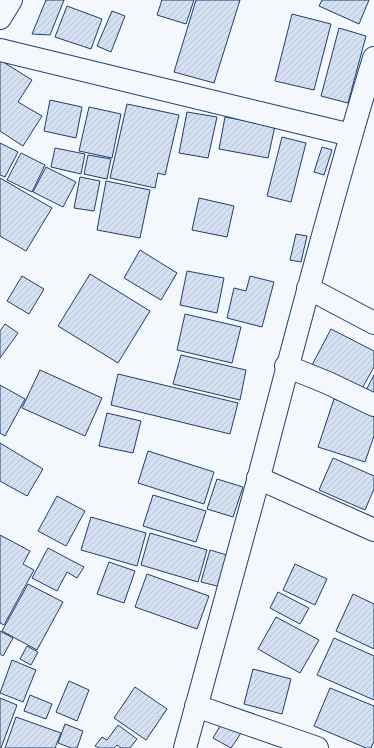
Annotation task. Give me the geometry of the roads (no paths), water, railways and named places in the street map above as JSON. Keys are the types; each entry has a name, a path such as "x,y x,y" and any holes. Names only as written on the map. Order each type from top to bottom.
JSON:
{"street":[{"path":"0,18 11,0"},
{"path":"0,50 350,135"},
{"path":"185,748 258,478 286,366 350,135 374,58"},
{"path":"308,288 374,322"},
{"path":"286,366 328,383 374,405"},
{"path":"258,478 374,530"},
{"path":"196,706 317,748"}]}
